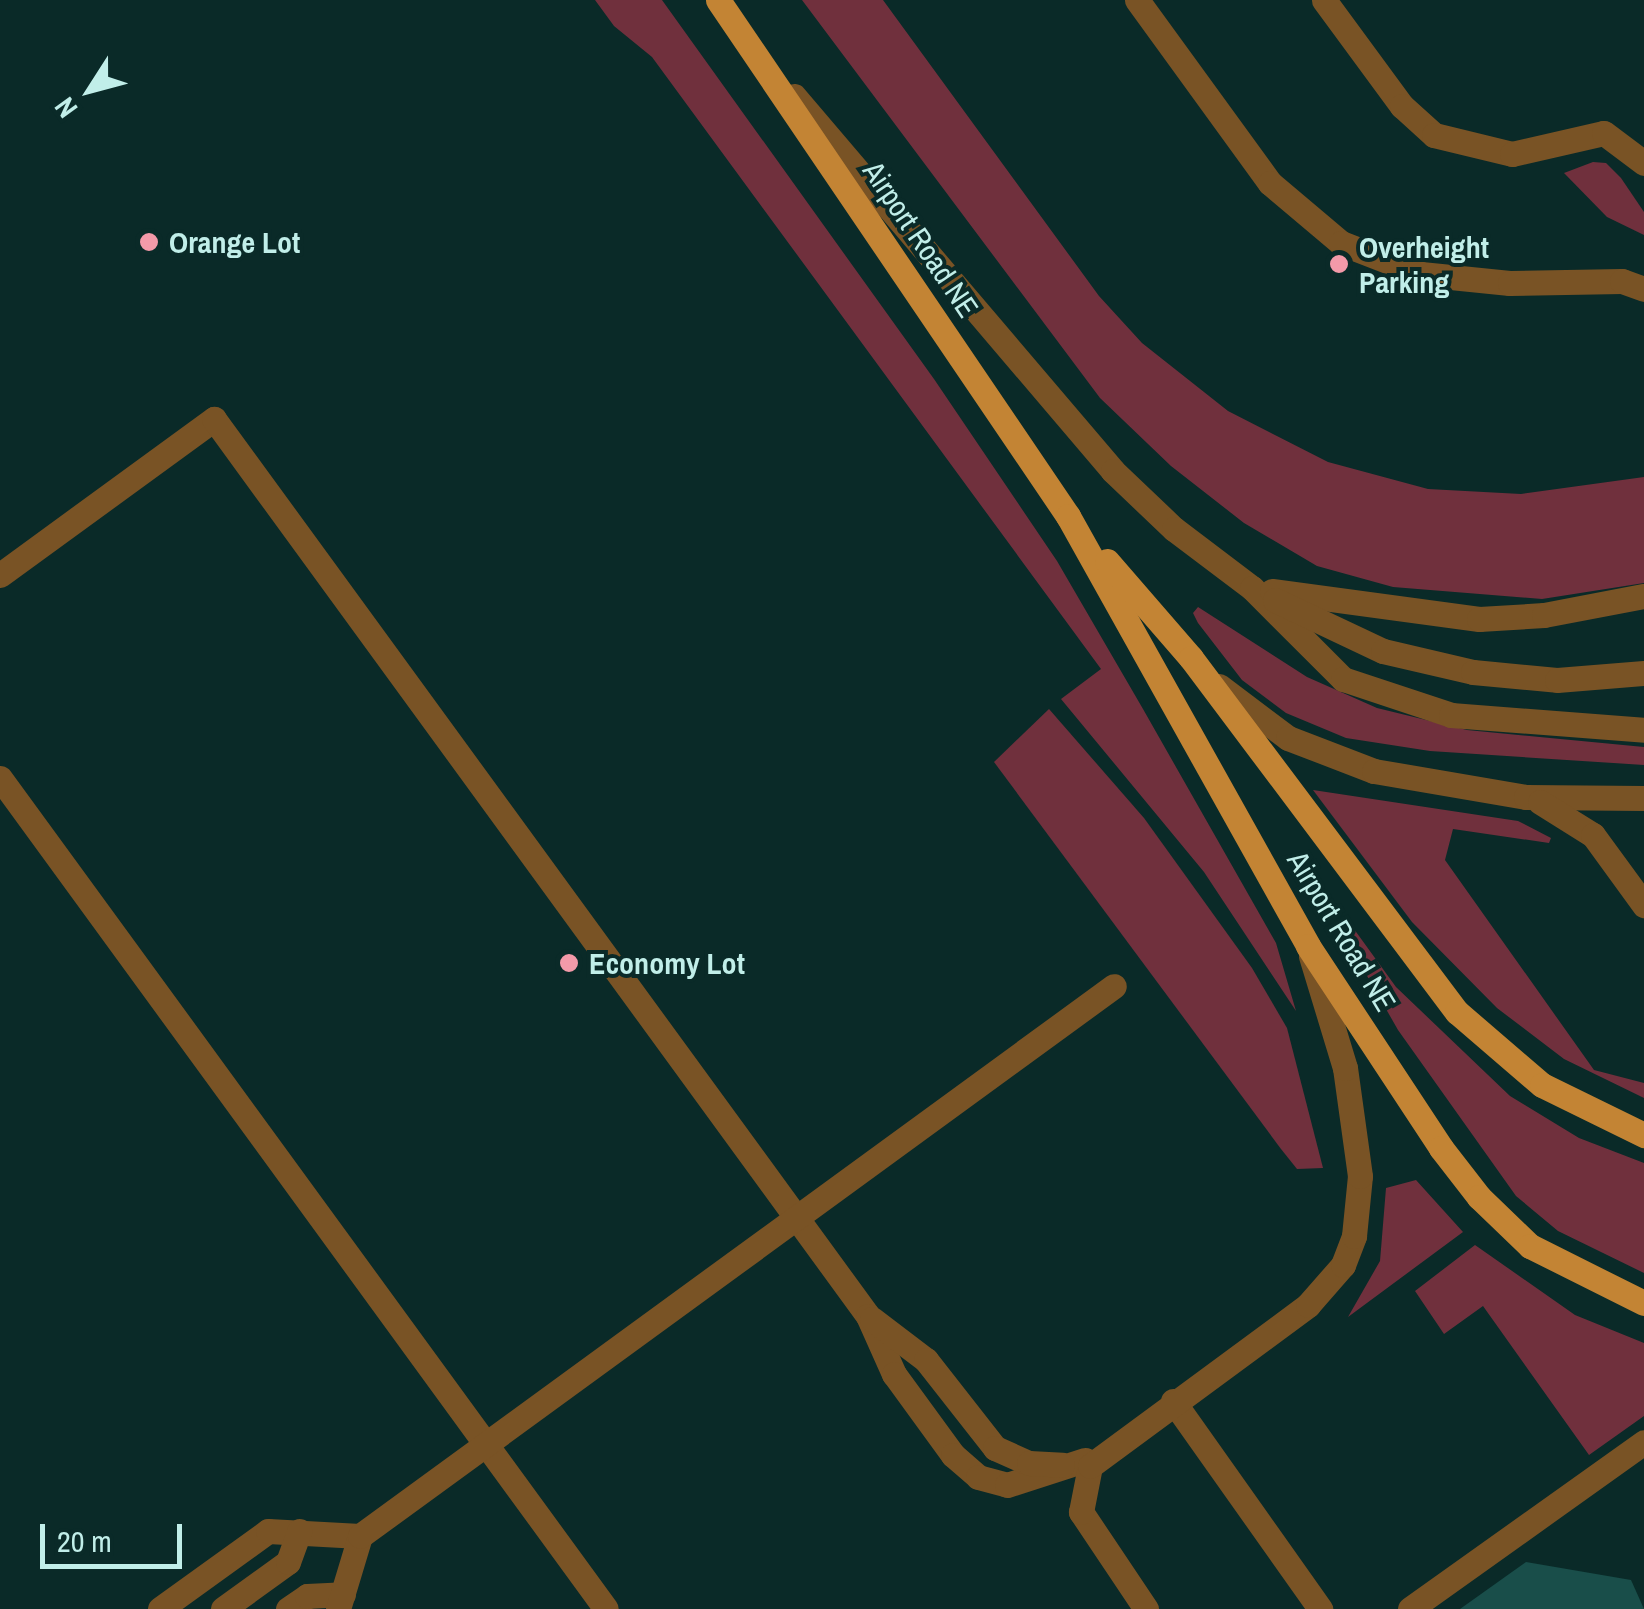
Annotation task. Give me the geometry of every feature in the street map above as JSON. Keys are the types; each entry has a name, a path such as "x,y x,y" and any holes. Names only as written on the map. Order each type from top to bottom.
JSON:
{"main road":[{"name":"Airport Road NE","path":"718,0 1068,516 1308,946 1479,1197 1530,1246 1586,1280 1644,1302"},
{"name":"Airport Road NE","path":"1068,516 1191,658 1457,1012 1542,1084 1644,1135"}],"lane":[{"path":"1136,0 1270,183 1341,244 1420,274 1510,283 1586,279 1642,287"},
{"path":"1324,0 1418,124 1466,148 1512,154 1604,133 1644,164"},
{"path":"752,47 1113,471 1174,529 1252,588 1343,679 1378,695 1451,715 1614,728 1644,726"},
{"path":"0,575 214,419 868,1316 894,1374 953,1455 978,1477 1023,1484 1093,1458 1308,1305 1342,1265 1354,1236 1360,1176 1345,1068 1308,946"},
{"path":"1252,588 1478,619 1544,615 1644,596"},
{"path":"1252,588 1384,651 1474,672 1557,680 1644,673"},
{"path":"1191,658 1239,705 1324,755 1406,778 1526,796 1644,798"},
{"path":"0,778 606,1609"},
{"path":"1526,796 1565,812 1593,835 1644,906"},
{"path":"288,1609 306,1596 341,1601 360,1536 1114,986"},
{"path":"1174,1401 1320,1609"},
{"path":"1410,1609 1644,1442"},
{"path":"1093,1458 1084,1479 1081,1512 1146,1609"},
{"path":"160,1609 268,1531 360,1536"},
{"path":"223,1609 288,1562 299,1531"}],"shaded area":[{"path":"595,0 662,0 934,379 1057,561 1143,709 1276,943 1296,1011 1204,872 1061,699 1101,669 652,57 614,26"},
{"path":"802,0 883,0 1099,296 1142,343 1228,411 1328,462 1428,489 1521,494 1644,477 1644,583 1542,599 1393,587 1317,566 1244,523 1171,466 1100,398"},
{"path":"1593,162 1606,163 1621,178 1644,212 1644,235 1607,217 1564,173"},
{"path":"1198,607 1307,677 1377,708 1467,730 1644,747 1644,765 1430,751 1346,738 1286,713 1242,680 1198,623 1193,613"},
{"path":"1049,709 1144,818 1252,968 1287,1028 1323,1168 1297,1169 994,762"},
{"path":"1313,790 1518,821 1551,838 1549,843 1453,829 1445,860 1594,1070 1644,1083 1644,1098 1564,1059 1497,1008 1412,922"},
{"path":"1346,918 1396,987 1510,1096 1579,1138 1644,1163 1644,1273 1558,1231 1516,1196 1398,1030 1338,925"},
{"path":"1416,1180 1463,1232 1348,1317 1380,1261 1386,1188"},
{"path":"1475,1245 1575,1315 1644,1343 1644,1416 1589,1455 1483,1306 1444,1334 1415,1291"}],"building":[{"path":"1526,1562 1631,1580 1644,1609 1460,1609"}],"place":[{"name":"Orange Lot","path":"149,242"},
{"name":"Overheight Parking","path":"1339,264"},
{"name":"Economy Lot","path":"569,963"}]}
